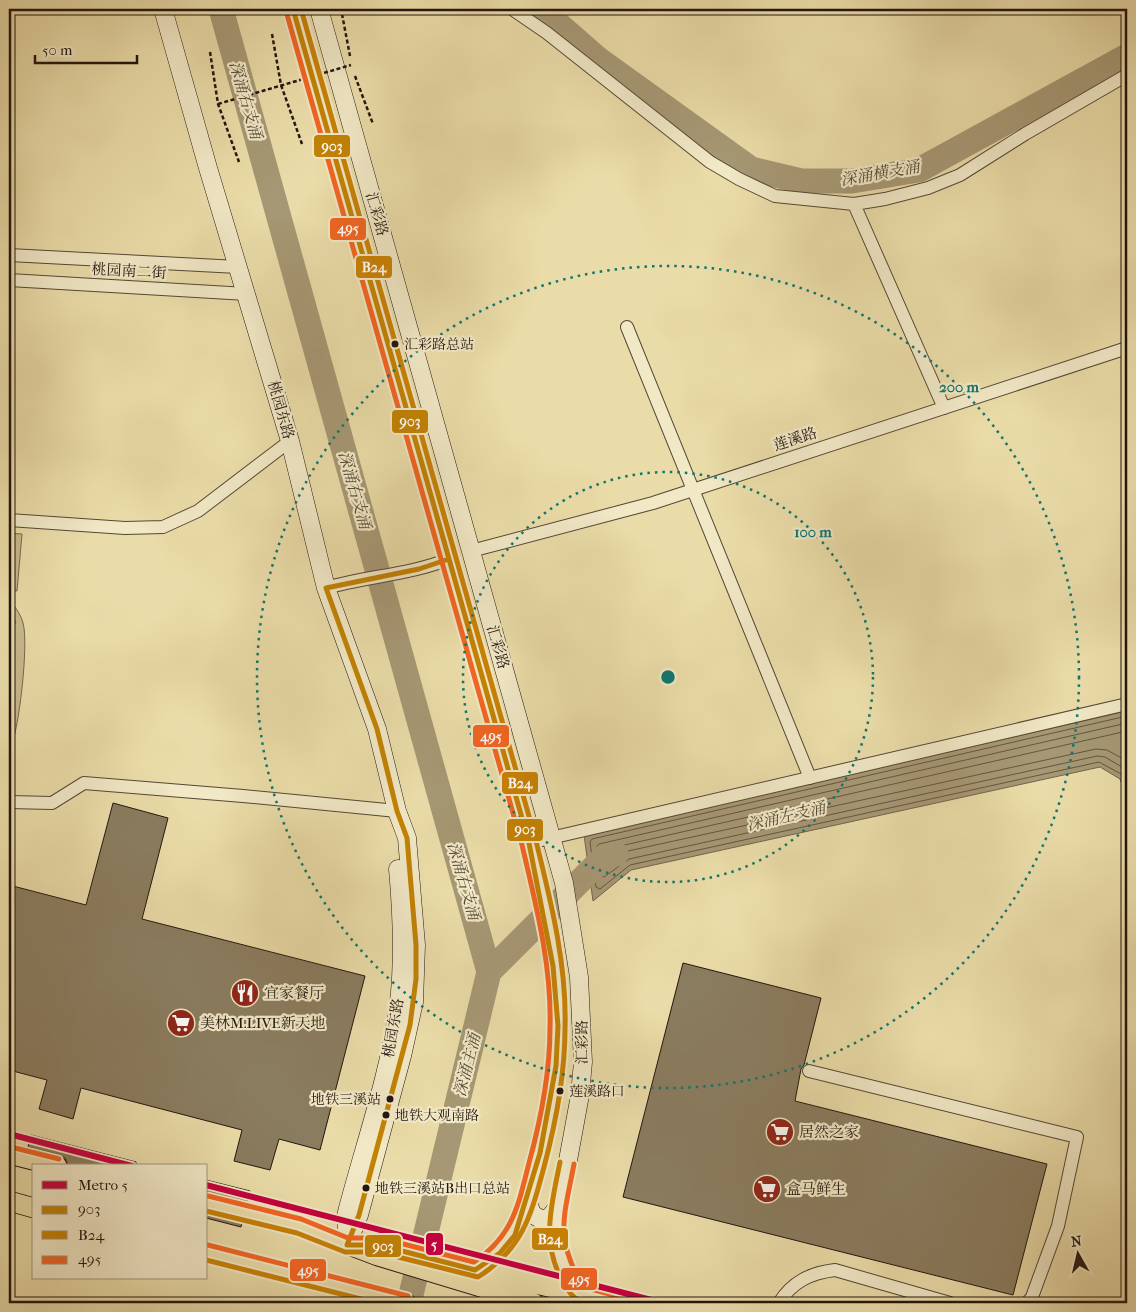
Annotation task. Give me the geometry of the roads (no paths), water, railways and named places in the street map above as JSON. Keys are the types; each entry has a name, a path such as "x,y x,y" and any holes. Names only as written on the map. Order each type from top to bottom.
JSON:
{"main road":[{"path":"9,1154 49,1164"},
{"path":"9,1201 32,1207"},
{"path":"208,1203 299,1226 347,1245 467,1273 578,1293 615,1303"},
{"path":"208,1252 406,1303"},
{"path":"467,1273 534,1303"}],"street":[{"name":"桃园东路","path":"163,9 208,168 290,441 326,588 377,729 397,811 407,838 416,945 414,1002 402,1056 359,1215 347,1245"},
{"name":"汇彩路","path":"293,9 529,842 550,949 558,1026 556,1066 540,1154 515,1235 493,1260 467,1273"},
{"name":"汇彩路","path":"319,9 470,551 559,860 574,937 582,1006 582,1062 580,1095 556,1227 558,1249 567,1274 578,1293"},
{"path":"512,9 546,32 710,162 739,179 776,196 854,204 928,188 960,176 1025,134 1127,75"},
{"path":"854,204 944,408"},
{"name":"桃园南二街","path":"9,255 238,267"},
{"name":"桃园南二街","path":"9,280 247,294"},
{"path":"627,327 810,778"},
{"name":"莲溪路","path":"470,551 603,518 1127,348"},
{"path":"9,520 125,528 163,527 198,511 290,441"},
{"path":"326,588 368,578 399,574 449,559"},
{"path":"529,842 1127,704"},
{"path":"509,770 532,763"},
{"path":"9,802 52,803 84,783 397,811"},
{"path":"809,1071 1077,1137 1058,1226 1032,1297 1027,1303"},
{"path":"527,1199 532,1214 542,1220 550,1217 560,1204"},
{"path":"779,1303 803,1278 816,1272 835,1270 950,1303"}],"water":[{"path":"1127,711 1127,798 1120,779 1100,767 631,870 593,901 584,835"}],"waterway":[{"name":"深涌右支涌","path":"221,9 489,972 409,1303"},
{"name":"深涌横支涌","path":"541,9 598,59 751,169 801,181 852,181 919,170 1127,56"},
{"name":"深涌左支涌","path":"489,972 604,857 616,854"}],"metro line":[{"name":"5","path":"9,1134 124,1164"},
{"name":"5","path":"208,1186 663,1303"}],"place":[{"name":"汇彩路总站","path":"395,344"},
{"name":"宜家餐厅","path":"245,993"},
{"name":"美林M.LIVE新天地","path":"181,1023"},
{"name":"莲溪路口","path":"560,1091"},
{"name":"地铁三溪站","path":"390,1099"},
{"name":"地铁大观南路","path":"386,1115"},
{"name":"居然之家","path":"780,1132"},
{"name":"地铁三溪站B出口总站","path":"366,1188"},
{"name":"盒马鲜生","path":"767,1189"}],"water label":[{"name":"深涌主涌","path":"467,1065"}]}
